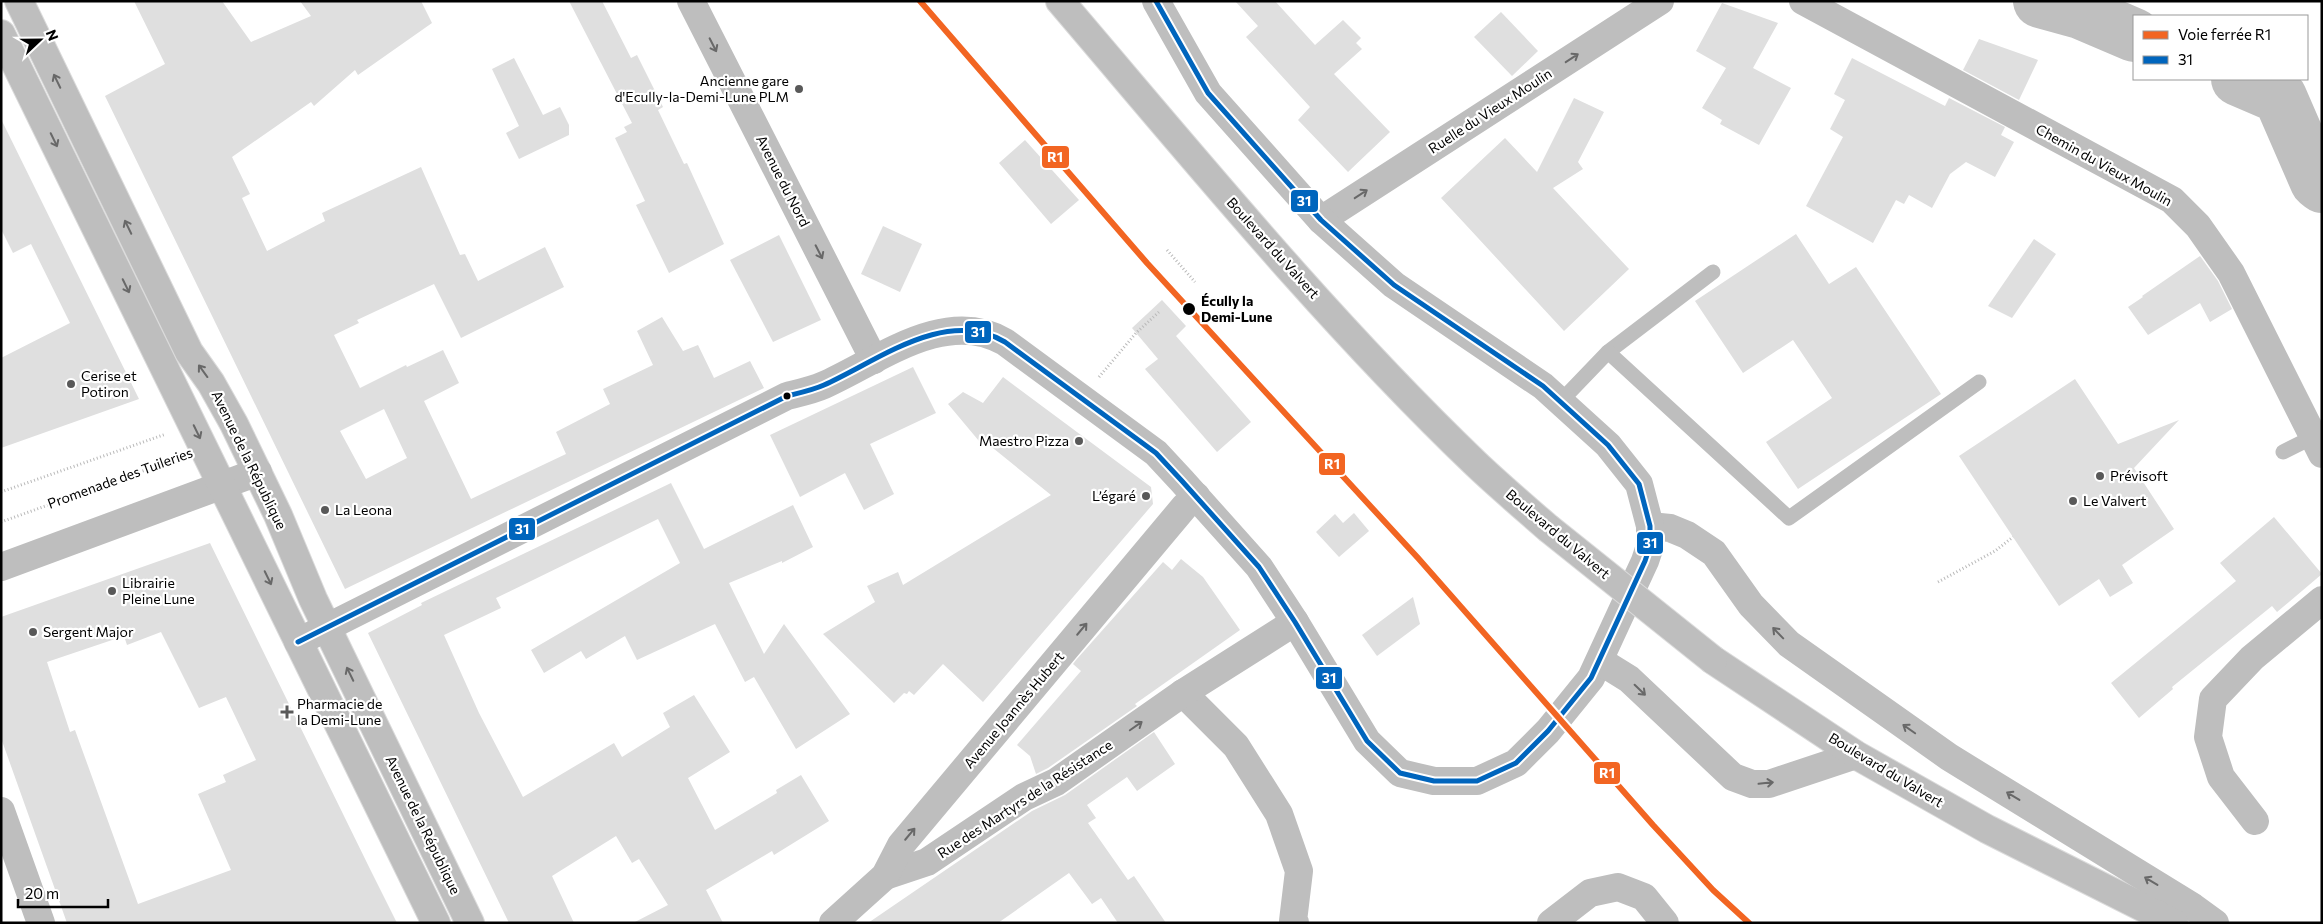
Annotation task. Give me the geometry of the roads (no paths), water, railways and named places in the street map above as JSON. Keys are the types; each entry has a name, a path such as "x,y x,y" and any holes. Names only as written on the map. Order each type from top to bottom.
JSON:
{"street":[{"name":"Avenue de la République","path":"19,1 189,352 211,383 234,424 338,621 470,923"},
{"name":"Avenue du Nord","path":"691,1 874,360"},
{"name":"Boulevard du Valvert","path":"1060,1 1274,251 1390,377 1475,464 1548,528 1713,660 1856,755 1987,829 2174,923"},
{"path":"298,642 787,396 822,386 904,344 937,334 962,331 993,335 1050,374 1156,452 1259,567 1295,622 1367,741 1400,773 1434,781 1476,781 1516,763 1548,731 1591,678 1645,561 1650,546 1650,526 1639,484 1608,445 1543,386 1394,286 1320,220 1208,93 1156,1"},
{"name":"Ruelle du Vieux Moulin","path":"1320,220 1660,1"},
{"name":"Chemin du Vieux Moulin","path":"1803,1 2172,200 2198,226 2231,273 2317,446"},
{"path":"1,34 223,485 298,642 318,678 436,923"},
{"path":"1,567 258,472"},
{"name":"Avenue Joannès Hubert","path":"833,923 885,876 901,845 1185,506 1196,496"},
{"path":"1650,526 1670,528 1687,534 1714,553 1751,605 1789,644 1949,757 2185,902 2215,923"},
{"path":"2255,821 2221,777 2208,737 2213,698 2252,658 2322,600"},
{"name":"Rue des Martyrs de la Résistance","path":"885,876 927,862 1024,798 1056,782 1183,693 1295,622"},
{"path":"1600,661 1629,679 1733,778 1752,784 1769,784 1856,755"},
{"path":"1183,693 1236,746 1279,814 1299,871 1291,922"},
{"path":"1,811 41,923"},
{"path":"1552,923 1590,892 1618,887 1644,897 1665,923"}],"lane":[{"path":"1560,402 1608,352 1713,272"},
{"path":"1608,352 1792,521 1980,382"},
{"path":"2283,452 2317,446"}],"waterway":[{"path":"2040,1 2080,12 2133,35"},
{"path":"2240,80 2280,97 2317,182 2322,186"}],"rail line":[{"name":"R1","path":"920,1 1147,263 1418,558 1653,825 1713,890 1749,923"}],"place":[{"name":"Ancienne gare d'Ecully-la-Demi-Lune PLM","path":"799,89"},
{"name":"Écully la Demi-Lune","path":"1189,309"},
{"name":"Cerise et Potiron","path":"71,384"},
{"name":"Maestro Pizza","path":"1079,441"},
{"name":"Prévisoft","path":"2100,476"},
{"name":"L’égaré","path":"1146,496"},
{"name":"Le Valvert","path":"2073,501"},
{"name":"La Leona","path":"325,510"},
{"name":"Librairie Pleine Lune","path":"112,591"},
{"name":"Sergent Major","path":"33,632"},
{"name":"Pharmacie de la Demi-Lune","path":"287,712"}]}
